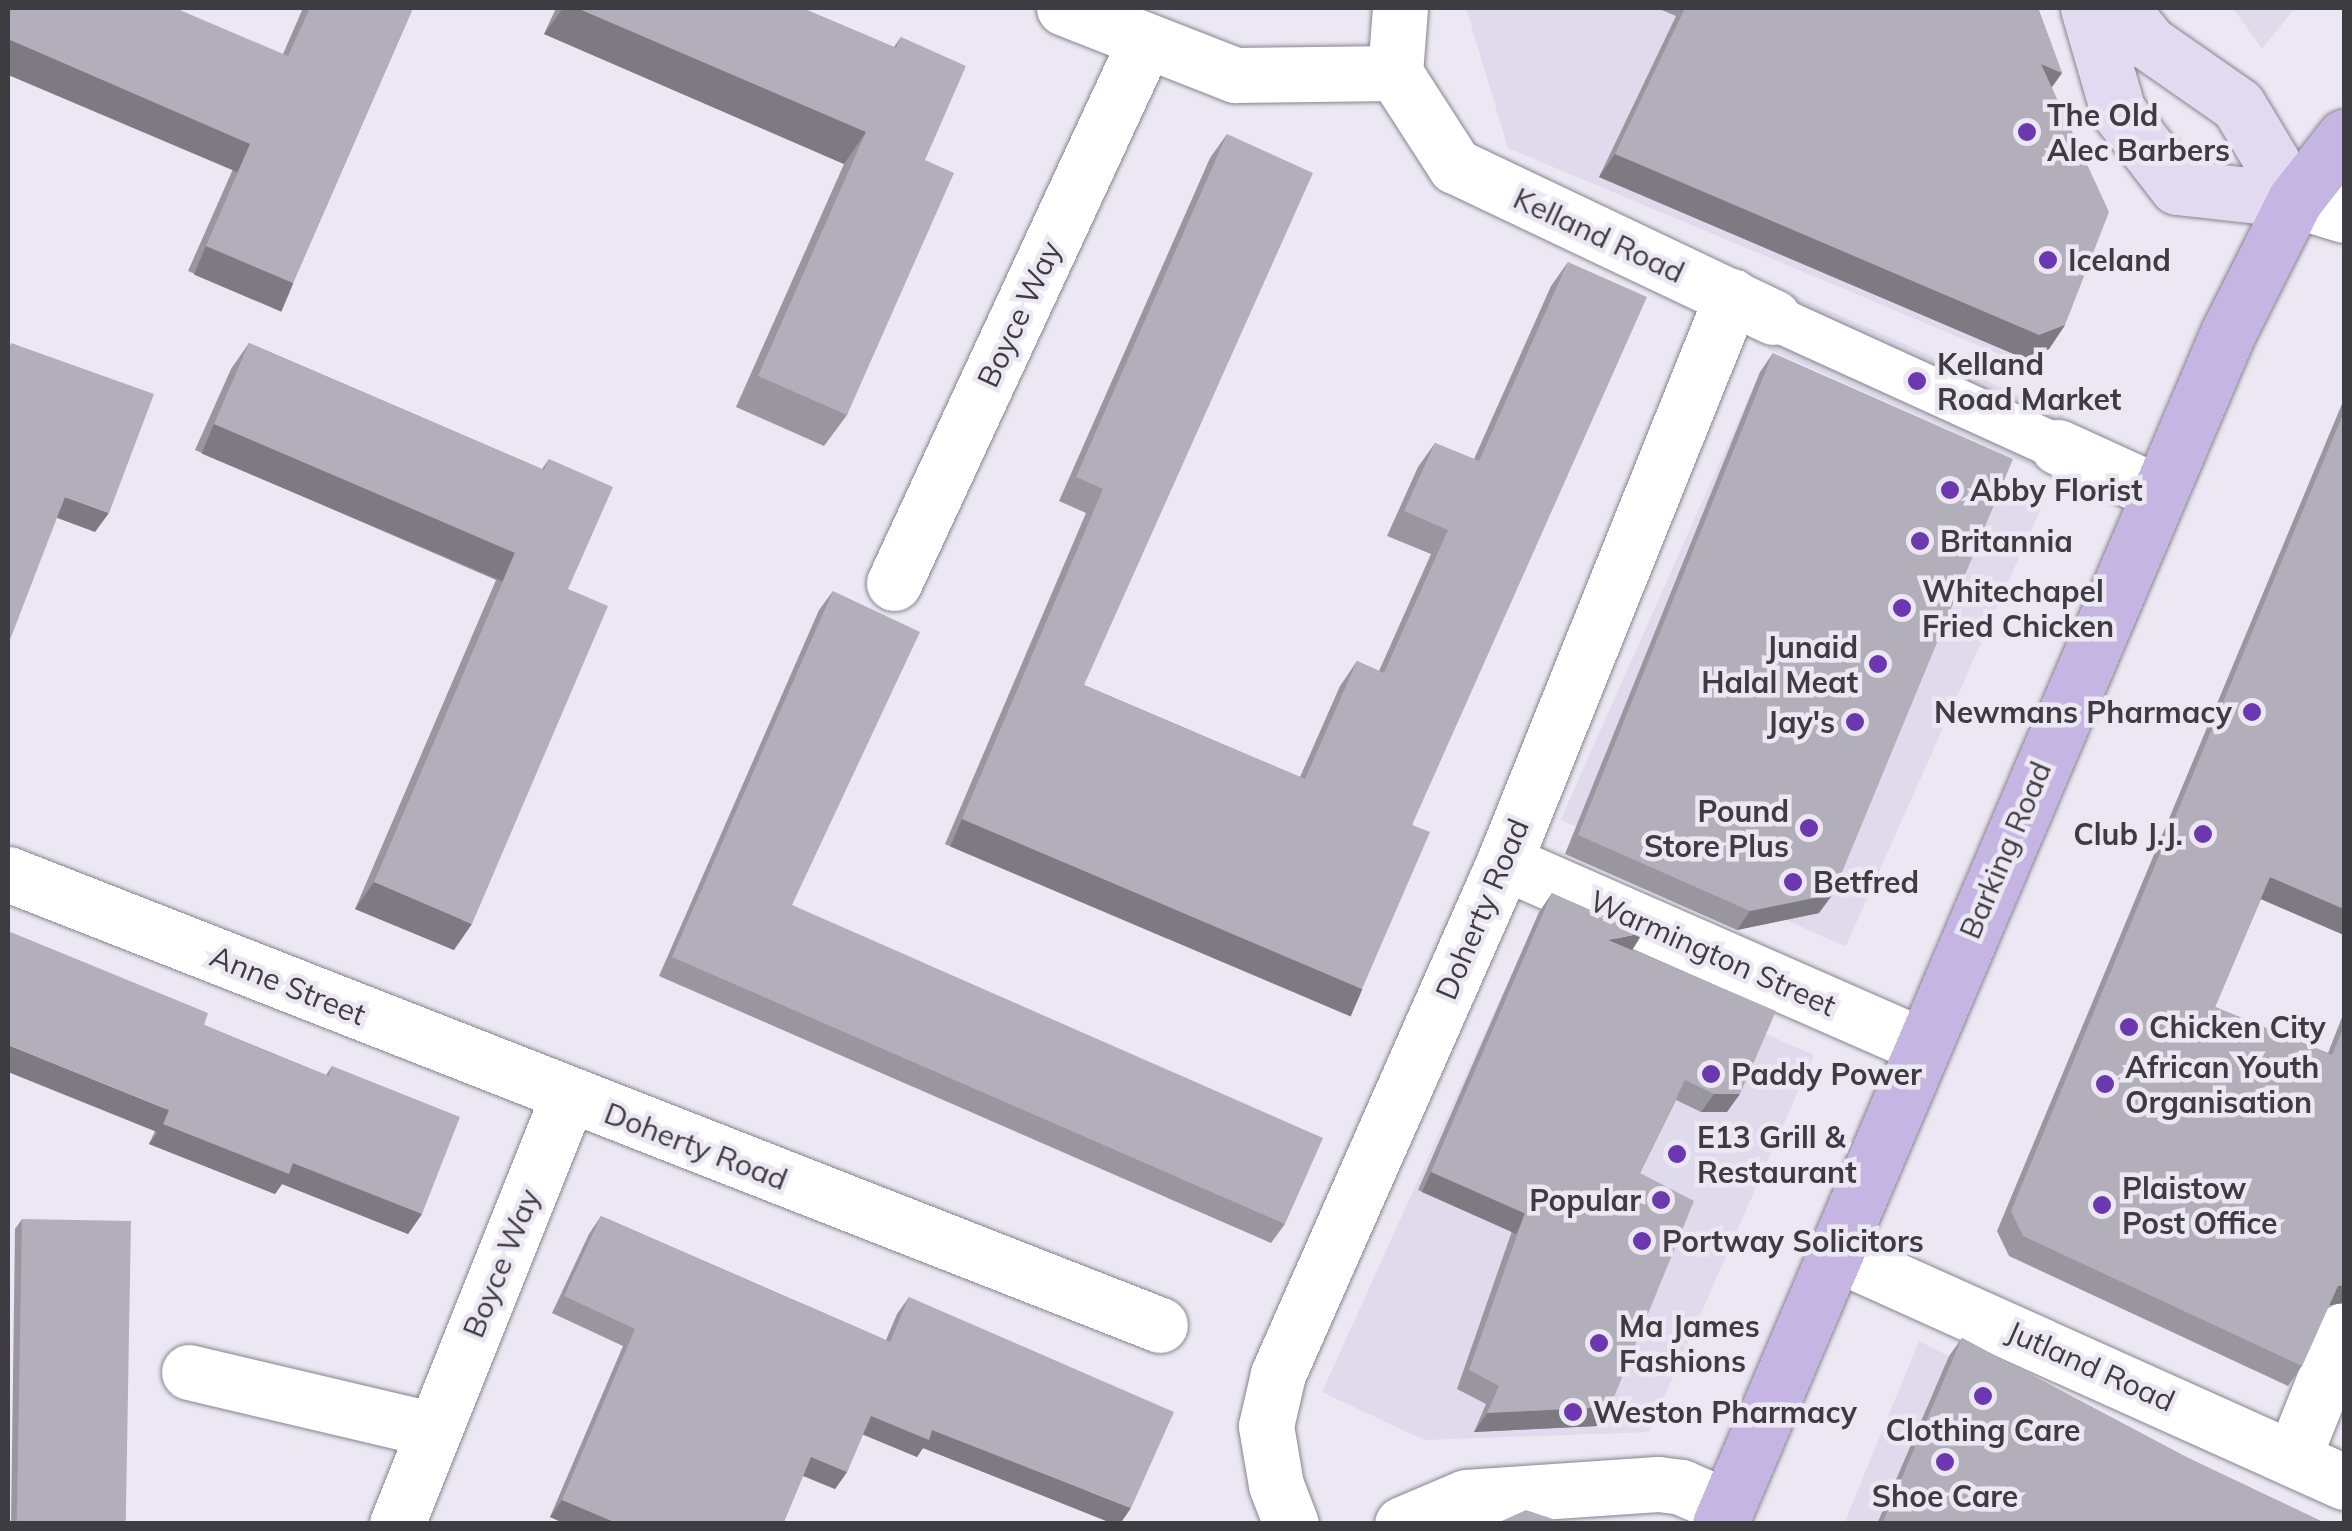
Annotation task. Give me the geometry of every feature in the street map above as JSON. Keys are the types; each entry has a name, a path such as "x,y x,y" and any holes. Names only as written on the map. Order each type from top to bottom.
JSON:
{"main road":[{"path":"2088,8 2118,111 2177,187 2320,207"},
{"path":"2120,8 2149,42 2238,105 2320,207"},
{"name":"Barking Road","path":"1723,1515 2228,333 2320,207 2344,136"}],"street":[{"path":"1064,8 1144,44 1235,75 1395,73 1400,8"},
{"name":"Boyce Way","path":"894,583 1144,44"},
{"name":"Kelland Road","path":"1395,73 1455,166 2159,493"},
{"name":"Doherty Road","path":"1291,1524 1276,1485 1266,1426 1278,1374 1752,307"},
{"name":"Warmington Street","path":"1504,862 1921,1045"},
{"name":"Anne Street","path":"8,874 568,1096"},
{"name":"Boyce Way","path":"397,1524 568,1096"},
{"name":"Doherty Road","path":"568,1096 1160,1325"},
{"name":"Jutland Road","path":"1836,1253 2344,1482"},
{"path":"2293,1458 2344,1330"},
{"path":"189,1372 434,1430"},
{"path":"1402,1524 1466,1497 1658,1484 1681,1486 1723,1515"}],"shaded area":[{"path":"1466,8 2009,8 2093,245 2037,370 1508,148"},
{"path":"2233,8 2295,8 2262,49"},
{"name":"Kelland Road Market","path":"1792,294 2064,415 2040,470 1768,349"},
{"path":"1760,372 2045,499 1846,947 1561,820"},
{"path":"1531,931 1814,1055 1649,1432 1424,1440 1322,1392"},
{"path":"1919,1341 2175,1471 2157,1523 1844,1524"}],"building":[{"path":"8,8 175,8 288,56 310,8 413,8 293,283 206,246 250,144 8,39"},
{"path":"577,8 802,8 896,48 901,37 966,66 925,160 954,173 847,415 758,376 866,132"},
{"path":"1685,8 2038,8 2062,73 2041,64 2109,212 2065,325 2039,335 1615,154"},
{"path":"1227,134 1313,173 1084,685 1305,779 1357,661 1384,673 1448,530 1404,511 1435,443 1479,461 1568,262 1647,297 1412,825 1430,832 1362,989 962,819 1103,489 1076,477"},
{"path":"11,343 154,394 109,513 65,497 8,645 8,353"},
{"path":"249,343 544,470 549,459 613,487 568,589 608,606 472,924 374,882 515,553 214,424"},
{"path":"1773,353 2013,459 1833,894 1750,911 1578,835"},
{"path":"2344,412 2344,909 2270,877 2215,1007 2332,1055 2344,1026 2344,1285 2338,1286 2302,1366 2023,1236 2011,1211"},
{"path":"833,591 920,632 792,905 1323,1138 1285,1224 672,957"},
{"path":"1552,893 1643,933 1608,940 1776,1011 1740,1094 1714,1094 1685,1080 1640,1173 1694,1201 1610,1407 1487,1413 1499,1386 1469,1370 1525,1213 1431,1172"},
{"path":"8,931 208,1013 204,1025 266,1051 329,1076 332,1066 460,1117 422,1214 293,1163 289,1174 163,1124 169,1110 8,1045"},
{"path":"601,1216 890,1342 909,1297 1174,1412 1131,1508 932,1430 929,1440 871,1416 847,1472 811,1457 783,1524 619,1524 562,1500 635,1329 564,1296"},
{"path":"22,1219 131,1221 126,1524 17,1524"},
{"path":"1962,1338 2186,1457 2327,1524 1882,1524"},
{"path":"1526,1510 1568,1524 1495,1524"}],"place":[{"name":"The Old Alec Barbers","path":"2027,132"},
{"name":"Iceland","path":"2048,260"},
{"name":"Kelland Road Market","path":"1917,381"},
{"name":"Abby Florist","path":"1950,490"},
{"name":"Britannia","path":"1920,541"},
{"name":"Whitechapel Fried Chicken","path":"1902,608"},
{"name":"Junaid Halal Meat","path":"1878,664"},
{"name":"Newmans Pharmacy","path":"2252,712"},
{"name":"Jay's","path":"1855,722"},
{"name":"Pound Store Plus","path":"1809,828"},
{"name":"Club J.J.","path":"2203,834"},
{"name":"Betfred","path":"1793,882"},
{"name":"Chicken City","path":"2129,1027"},
{"name":"Paddy Power","path":"1711,1074"},
{"name":"African Youth Organisation","path":"2105,1084"},
{"name":"E13 Grill & Restaurant","path":"1677,1154"},
{"name":"Popular","path":"1661,1200"},
{"name":"Plaistow Post Office","path":"2102,1205"},
{"name":"Portway Solicitors","path":"1642,1241"},
{"name":"Ma James Fashions","path":"1599,1343"},
{"name":"Clothing Care","path":"1983,1396"},
{"name":"Weston Pharmacy","path":"1573,1412"},
{"name":"Shoe Care","path":"1945,1462"}]}
